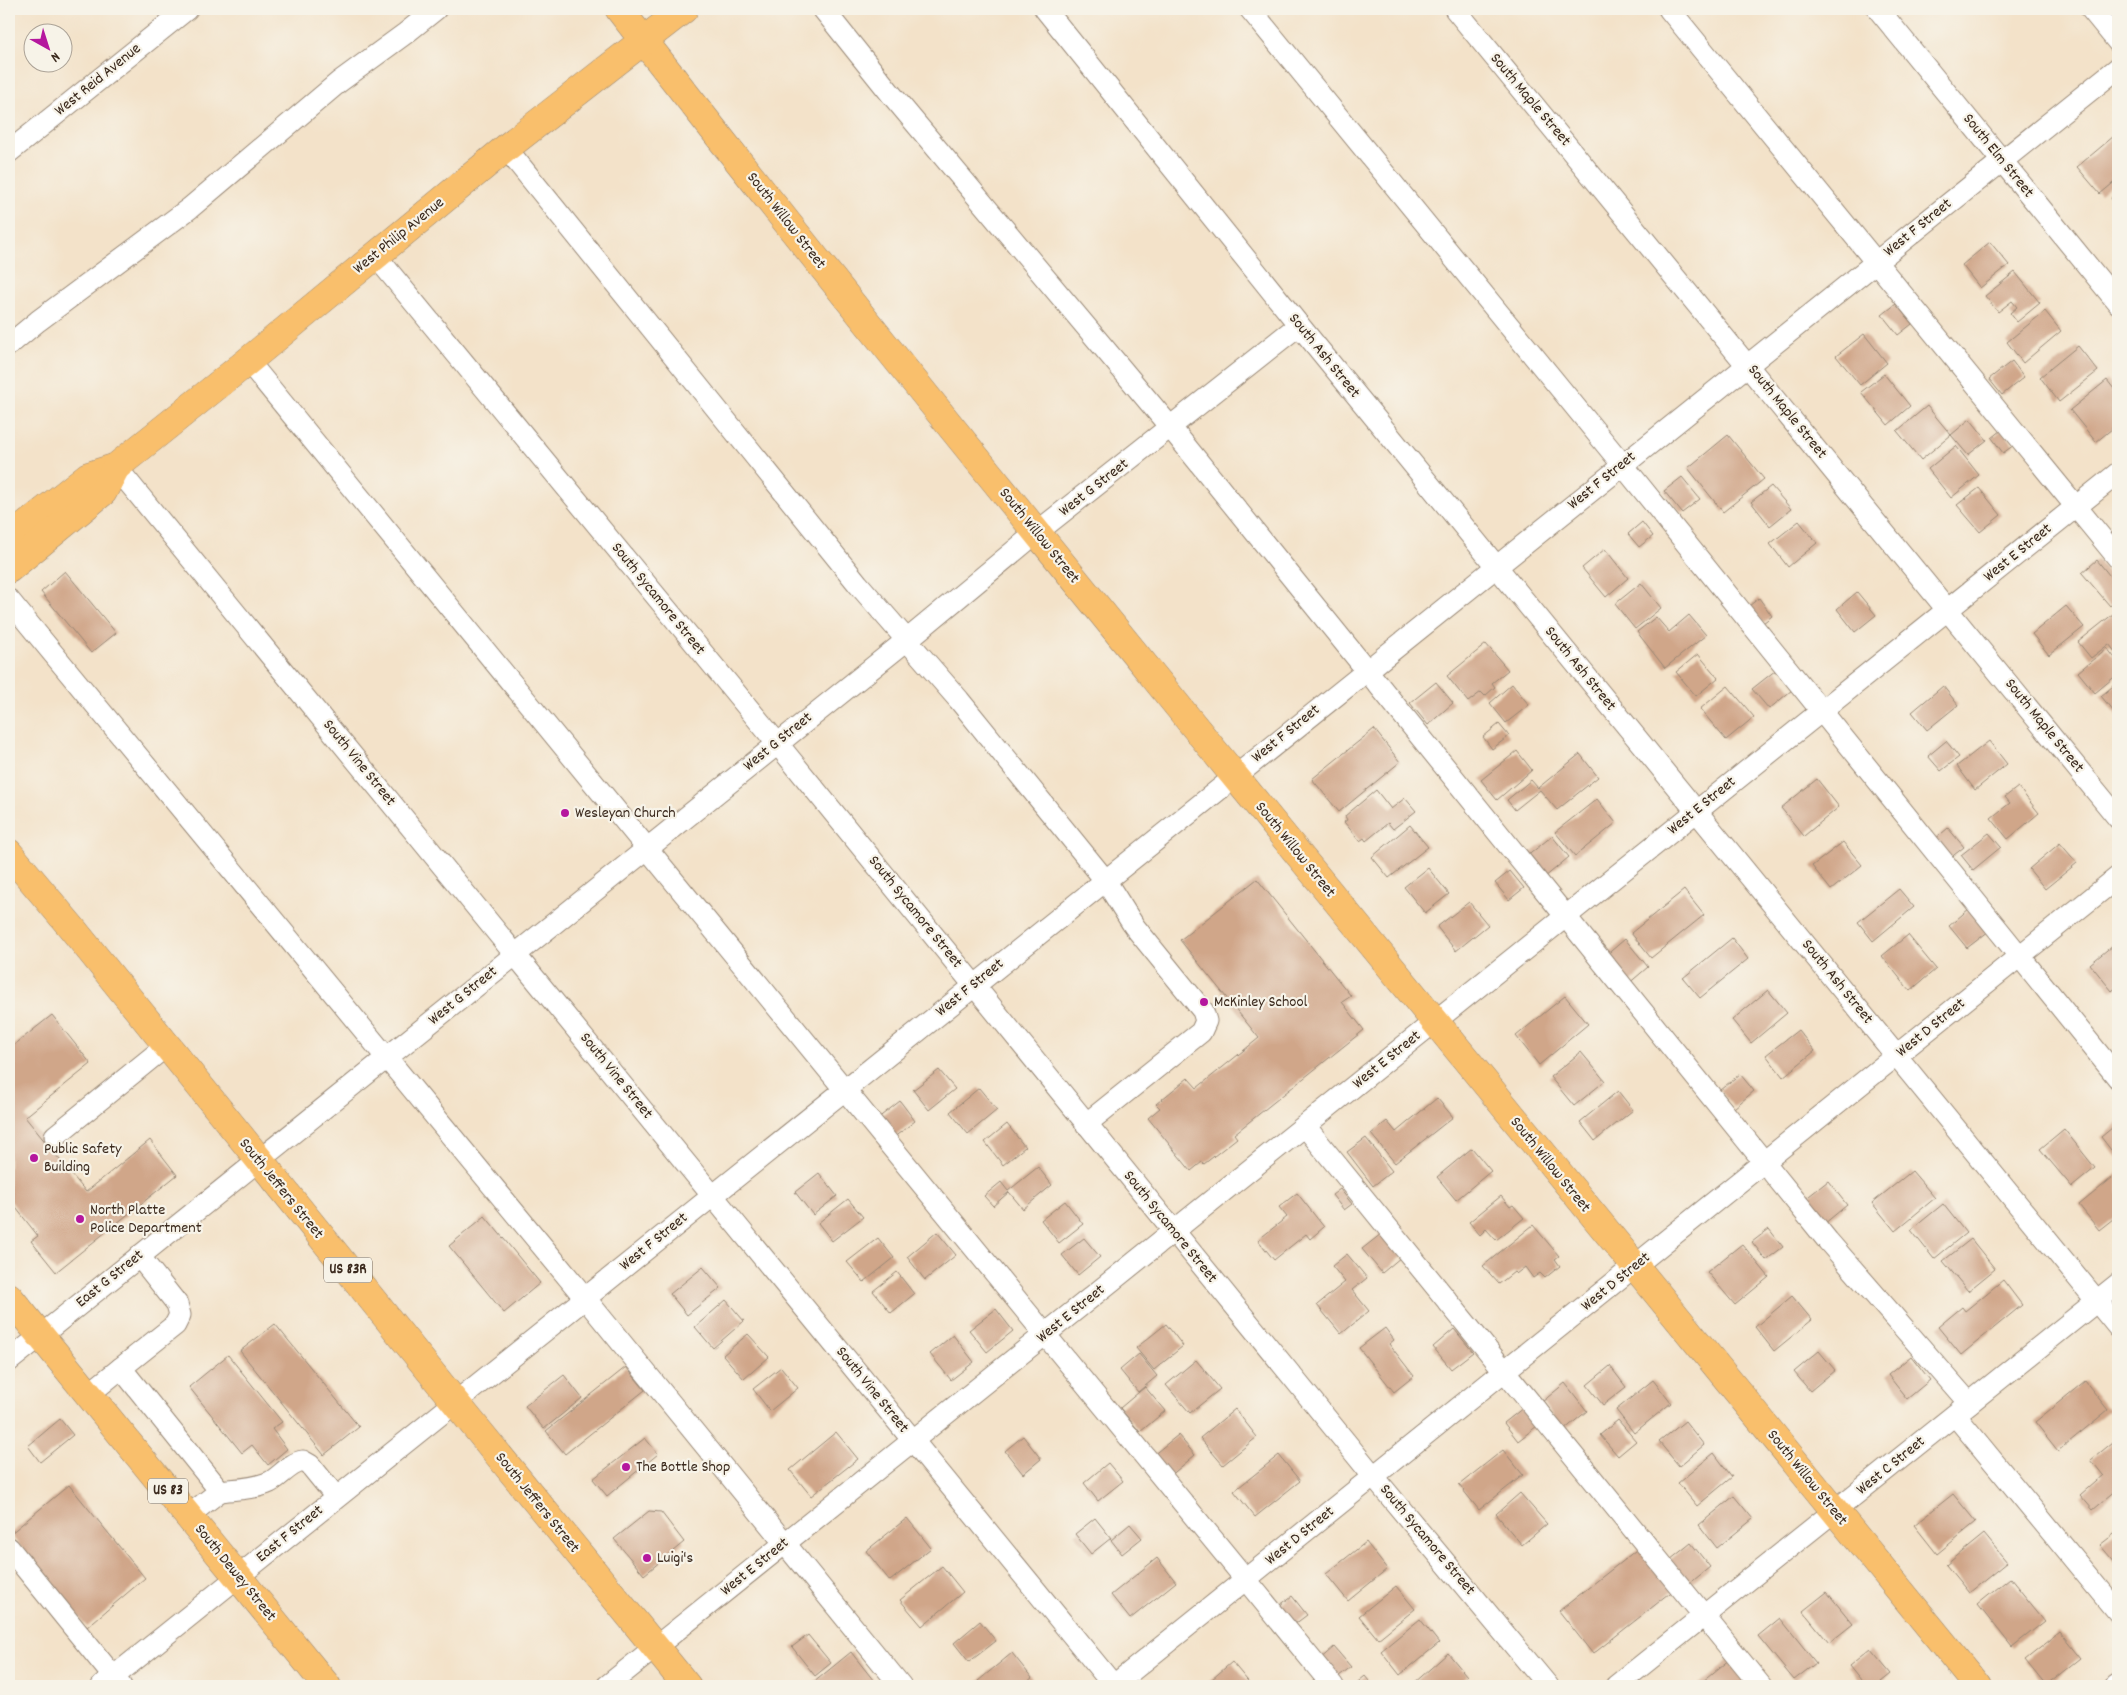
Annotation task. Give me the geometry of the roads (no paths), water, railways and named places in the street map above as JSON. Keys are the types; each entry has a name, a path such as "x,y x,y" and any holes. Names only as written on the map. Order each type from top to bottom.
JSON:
{"main road":[{"name":"South Willow Street","path":"619,9 1036,533 1633,1268 1978,1686"},
{"name":"West Philip Avenue","path":"9,539 88,476 116,467 248,361 506,148 684,9"},
{"name":"West Philip Avenue","path":"9,569 103,492 116,467"},
{"name":"South Jeffers Street","path":"9,853 454,1402 688,1686"},
{"name":"South Dewey Street","path":"9,1297 327,1686"}],"street":[{"name":"West Reid Avenue","path":"9,152 187,9"},
{"path":"9,345 38,321 190,208 339,82 436,9"},
{"path":"823,9 891,94 1171,428 1828,1241 1962,1409 2118,1613"},
{"name":"South Ash Street","path":"1045,9 1299,325 2118,1327"},
{"path":"1250,9 1822,710 2118,1078"},
{"name":"South Maple Street","path":"1455,9 1748,364 2118,818"},
{"path":"1670,9 2118,558"},
{"name":"South Elm Street","path":"1878,9 2118,303"},
{"path":"2091,9 2118,42"},
{"name":"West F Street","path":"454,1402 2118,68"},
{"path":"506,148 858,584 958,700 1105,880 1134,926 1203,1012 1206,1021 1201,1032 1086,1124"},
{"name":"South Sycamore Street","path":"375,255 777,743 1374,1477 1548,1686"},
{"name":"West G Street","path":"258,1160 907,640 1036,533 1299,325"},
{"path":"248,361 1332,1686"},
{"name":"South Vine Street","path":"116,467 1114,1686"},
{"name":"West E Street","path":"607,1686 2118,473"},
{"path":"9,600 585,1298 901,1686"},
{"name":"West D Street","path":"1114,1686 2118,877"},
{"path":"55,1136 166,1046"},
{"path":"1305,1126 1761,1686"},
{"name":"East G Street","path":"9,1361 258,1160"},
{"path":"89,1394 175,1325 180,1315 177,1304 138,1256"},
{"name":"West C Street","path":"1616,1686 2118,1284"},
{"path":"121,1368 220,1491"},
{"name":"East F Street","path":"112,1683 237,1576 454,1402"},
{"path":"188,1516 220,1491 256,1486 269,1482 294,1464 303,1461 310,1465 336,1497"},
{"path":"9,1548 112,1683"}],"place":[{"name":"Wesleyan Church","path":"565,813"},
{"name":"McKinley School","path":"1204,1002"},
{"name":"Public Safety Building","path":"34,1158"},
{"name":"North Platte Police Department","path":"80,1219"},
{"name":"The Bottle Shop","path":"626,1467"},
{"name":"Luigi's","path":"647,1558"}]}
